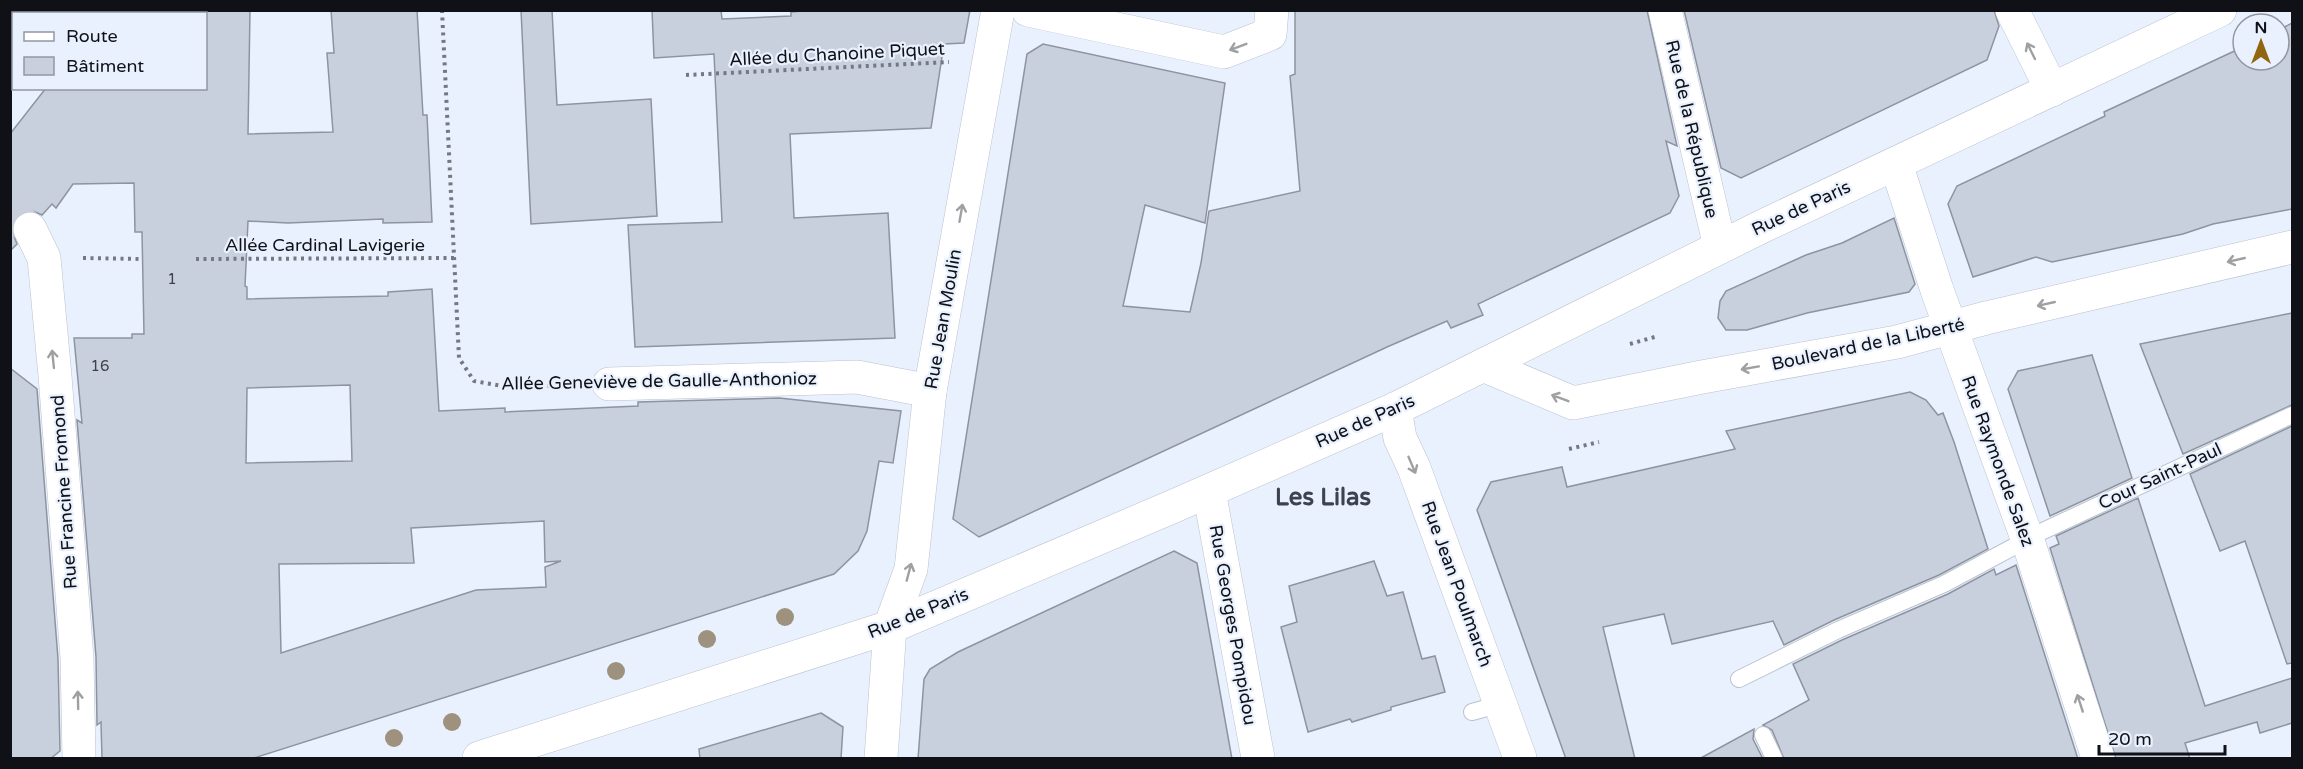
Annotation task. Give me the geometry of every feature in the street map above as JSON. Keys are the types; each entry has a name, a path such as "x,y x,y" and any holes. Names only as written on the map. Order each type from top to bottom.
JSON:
{"street":[{"name":"Rue Jean Moulin","path":"881,759 890,627 911,569 930,391 998,10"},
{"path":"1028,10 1224,52 1270,34 1272,10"},
{"name":"Rue de la République","path":"1665,10 1720,247"},
{"path":"2012,10 2052,90"},
{"name":"Rue de Paris","path":"479,759 890,627 1209,491 1395,409 1720,247 2220,10"},
{"name":"Rue Raymonde Salez","path":"1896,164 2027,538 2098,759"},
{"name":"Rue Francine Fromond","path":"30,229 44,258 55,376 77,658 79,759"},
{"name":"Boulevard de la Liberté","path":"1483,365 1573,403 1897,342 1986,318 2292,247"},
{"name":"Allée Geneviève de Gaulle-Anthonioz","path":"609,384 857,377 930,391"},
{"name":"Rue Jean Poulmarch","path":"1395,409 1400,438 1414,468 1486,708 1520,759"},
{"name":"Rue Georges Pompidou","path":"1209,491 1258,759"}],"lane":[{"name":"Cour Saint-Paul","path":"1739,679 1838,630 1944,584 2027,538 2292,415"},
{"path":"1763,735 1774,759"}],"path":[{"name":"Allée Geneviève de Gaulle-Anthonioz","path":"442,10 459,358 474,381 508,387 609,384"},
{"name":"Allée du Chanoine Piquet","path":"686,75 989,58"},
{"path":"44,258 143,259"},
{"name":"Allée Cardinal Lavigerie","path":"196,260 455,258"},
{"path":"1630,344 1658,336"},
{"path":"1569,449 1599,442"}],"building":[{"path":"206,10 250,10 248,134 333,132 327,53 334,53 331,10 417,10 423,115 427,115 432,222 383,223 383,219 288,223 248,221 245,286 247,287 247,299 388,296 388,292 432,289 439,411 505,408 505,412 638,406 638,402 779,398 901,411 893,463 879,461 867,531 858,551 834,574 251,759 102,759 101,722 97,725 96,657 77,420 82,423 74,338 132,338 132,334 144,334 142,232 135,232 134,183 73,184 56,208 52,204 42,215 31,210 21,212 15,218 11,228 17,244 10,251 10,134 44,90 207,90","holes":["350,385 352,461 246,463 247,388","544,521 545,562 561,561 545,567 546,587 476,590 281,653 279,564 414,563 411,528"]},
{"path":"521,10 552,10 557,105 651,99 657,216 531,224"},
{"path":"652,10 721,10 722,19 791,16 791,12 814,10 970,10 964,43 944,44 931,128 790,134 794,218 888,213 895,338 635,347 628,225 722,222 714,54 654,58"},
{"path":"1295,10 1647,10 1677,146 1666,141 1679,196 1670,213 1478,304 1483,315 1451,328 1447,321 1387,347 979,537 953,519 1027,54 1043,44 1225,83 1205,223 1145,205 1123,306 1190,312 1209,211 1300,191 1290,76 1295,74"},
{"path":"1684,10 1994,10 1999,26 1987,60 1741,178 1721,168"},
{"path":"2291,24 2292,209 2213,224 2183,234 2052,262 2036,257 1973,277 1948,204 1957,186 2105,116 2104,112 2231,53 2231,72 2291,72"},
{"path":"1894,218 1915,284 1909,292 1807,313 1747,330 1726,330 1718,318 1720,301 1726,291 1806,255 1842,243"},
{"path":"2292,313 2292,405 2183,454 2140,344"},
{"path":"2092,355 2132,478 2050,516 2008,389 2018,371"},
{"path":"10,368 37,389 58,659 60,751 50,759 10,759"},
{"path":"1910,392 1926,400 1938,415 1943,413 1988,549 1939,575 1834,620 1784,645 1773,621 1672,644 1664,614 1603,627 1635,759 1566,759 1477,510 1491,482 1562,467 1567,487 1735,449 1726,431"},
{"path":"2292,426 2292,663 2287,664 2245,541 2220,551 2190,474"},
{"path":"2138,498 2205,706 2292,678 2292,723 2260,733 2257,722 2185,743 2190,759 2116,759 2050,548 2059,544 2056,536"},
{"path":"1174,551 1197,563 1232,759 918,759 924,679 930,669 958,652"},
{"path":"1374,561 1387,596 1403,592 1422,659 1435,656 1445,692 1391,707 1391,710 1352,722 1350,719 1308,732 1281,627 1297,622 1289,586"},
{"path":"2016,565 2078,759 1784,759 1772,730 1763,725 1809,700 1793,664 1948,594 1994,569 1996,575"},
{"path":"821,713 843,727 841,759 700,759 699,749"},
{"path":"1754,729 1753,739 1763,759 1699,759"}],"tunnel":[{"path":"10,212 30,229"}],"district":[{"name":"Les Lilas","path":"1323,497"}]}
